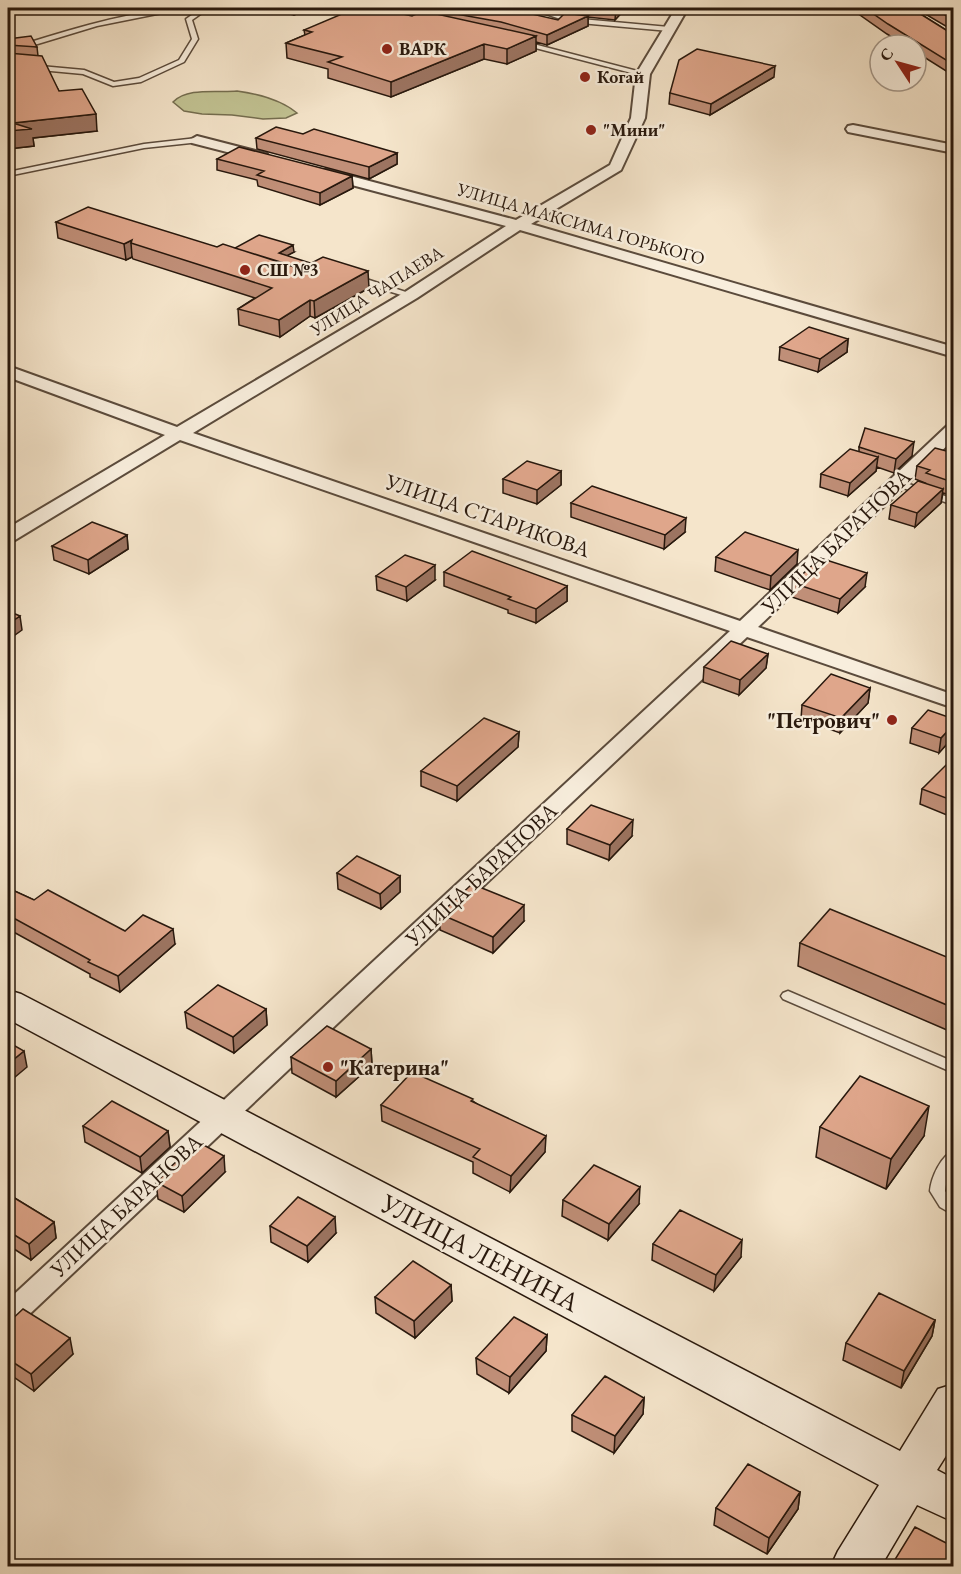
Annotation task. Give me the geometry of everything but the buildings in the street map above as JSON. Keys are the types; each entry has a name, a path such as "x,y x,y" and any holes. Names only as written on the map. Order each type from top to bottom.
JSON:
{"street":[{"name":"УЛИЦА ЧАПАЕВА","path":"8,536 411,295 518,225 616,167 638,118 643,74 682,8"},
{"path":"853,129 954,149"},
{"path":"197,140 277,161"},
{"name":"УЛИЦА МАКСИМА ГОРЬКОГО","path":"312,170 518,225 954,351"},
{"name":"УЛИЦА СТАРИКОВА","path":"8,371 179,434 954,702"},
{"name":"УЛИЦА БАРАНОВА","path":"8,1317 743,630 954,429"},
{"name":"УЛИЦА ЛЕНИНА","path":"8,1003 954,1502"},
{"path":"855,1566 954,1402"}],"lane":[{"path":"8,51 78,28 138,13 184,8"},
{"path":"8,65 84,72 113,84 141,81 182,61 195,39 189,19 206,8"},
{"path":"348,8 383,14"},
{"path":"542,12 569,20 669,29"},
{"path":"511,40 643,74"},
{"path":"8,174 144,146 197,140"},
{"path":"345,275 411,295"},
{"path":"897,483 954,502"},
{"path":"788,996 954,1068"},
{"path":"954,1156 939,1176 937,1185 941,1199 954,1210"}],"green space":[{"path":"237,91 268,98 297,113 286,118 263,119 202,114 184,111 173,102 179,97 194,92"}],"place":[{"name":"ВАРК","path":"387,49"},
{"name":"Когай","path":"585,77"},
{"name":"\"Мини\"","path":"591,130"},
{"name":"СШ №3","path":"245,270"},
{"name":"\"Петрович\"","path":"892,720"},
{"name":"\"Катерина\"","path":"328,1067"}]}
